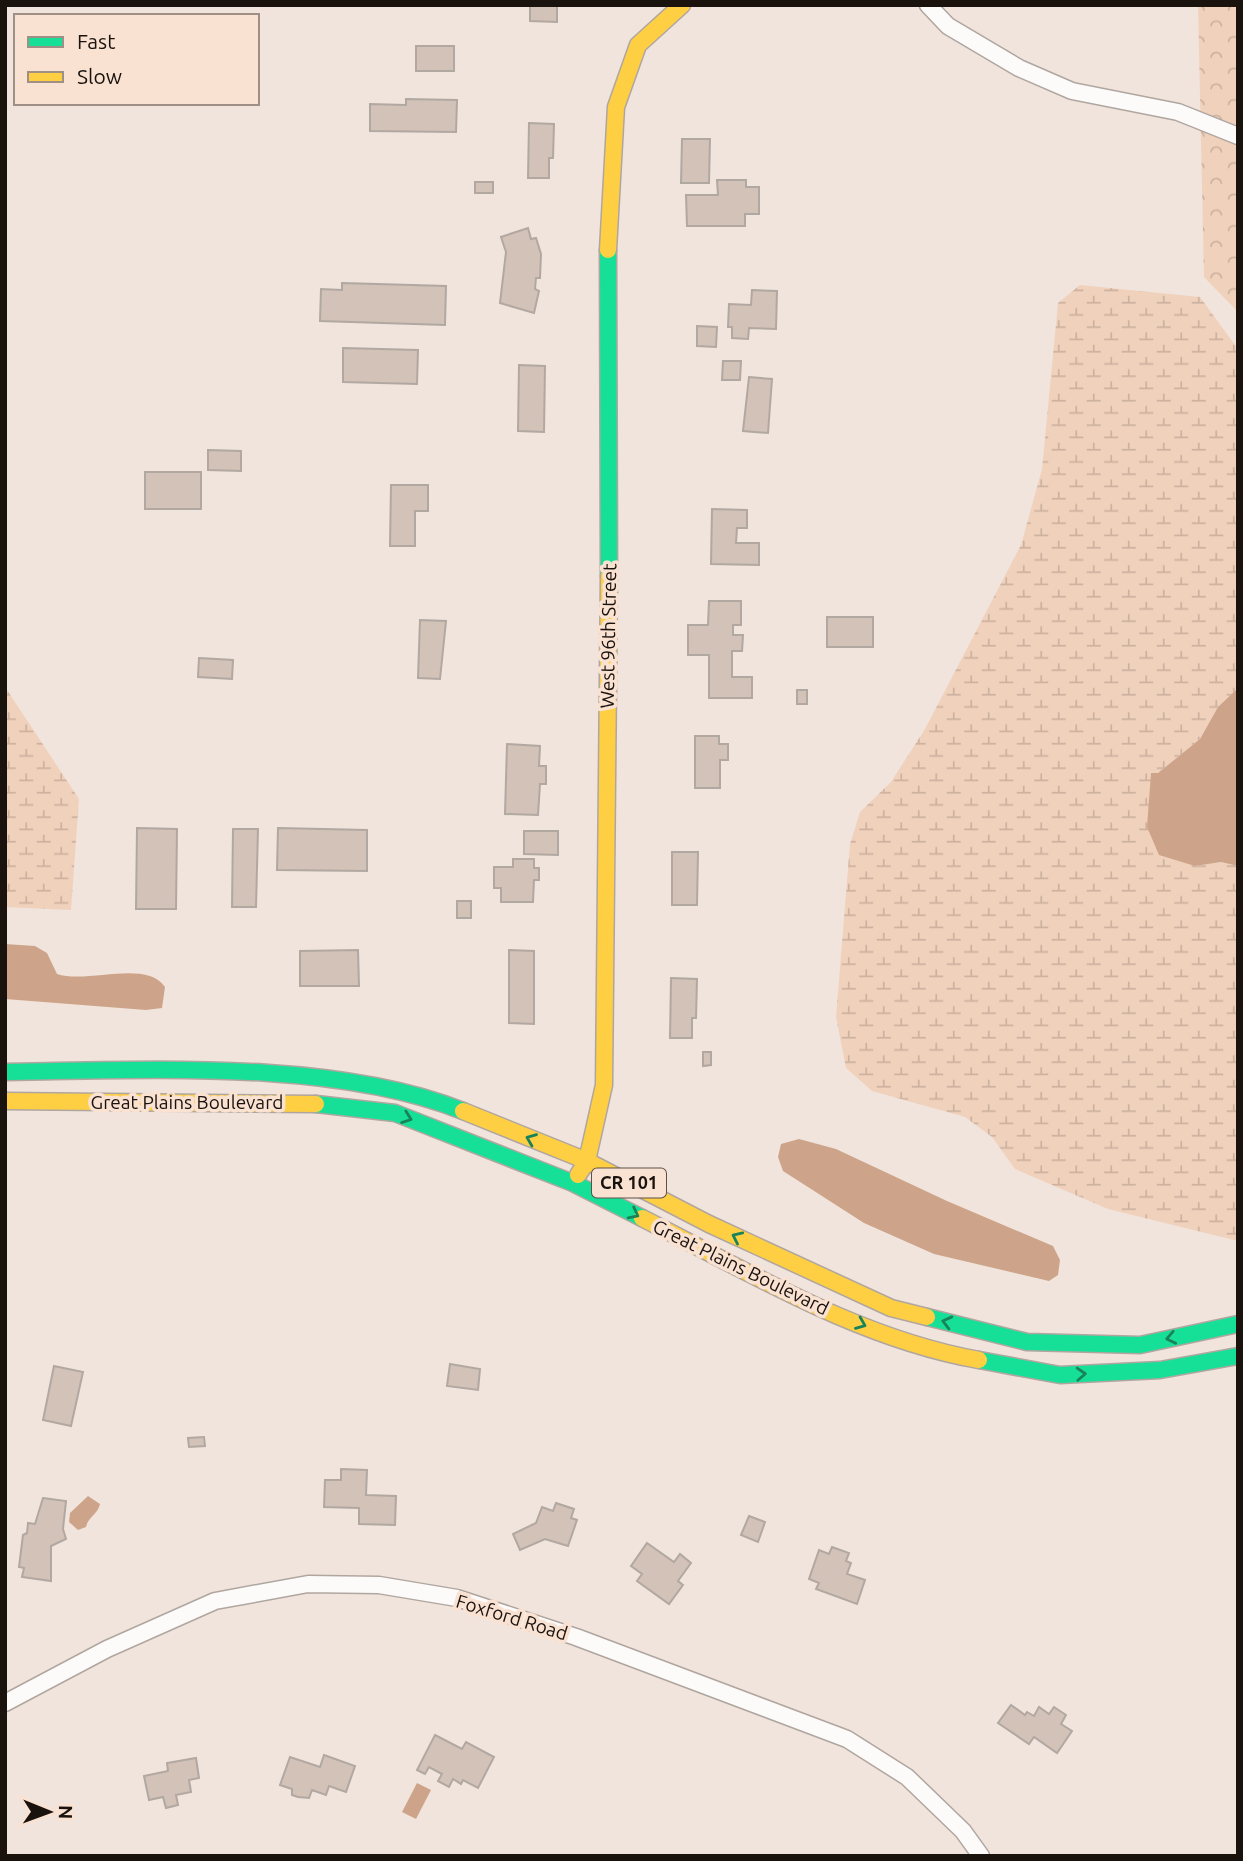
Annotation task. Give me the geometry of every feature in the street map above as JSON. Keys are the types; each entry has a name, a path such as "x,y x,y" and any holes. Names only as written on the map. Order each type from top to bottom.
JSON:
{"main road":[{"name":"West 96th Street","path":"573,1183 587,1161 604,1085 610,468 608,226 616,107 622,84 639,45 682,5"},
{"name":"Great Plains Boulevard","path":"5,1072 152,1070 298,1076 421,1094 587,1161 709,1224 891,1308 1027,1342 1140,1345 1238,1324"},
{"name":"Great Plains Boulevard","path":"5,1101 306,1103 395,1113 573,1183 801,1299 932,1352 1060,1375 1160,1370 1238,1356"}],"street":[{"path":"928,5 948,26 1019,68 1072,91 1178,112 1238,136"},
{"name":"Foxford Road","path":"5,1703 107,1649 215,1601 308,1584 379,1585 457,1598 564,1633 847,1739 907,1777 963,1831 981,1856"}],"green space":[{"path":"1198,5 1238,5 1238,312 1204,277"},
{"path":"1080,285 1200,297 1238,349 1238,688 1218,707 1200,739 1158,773 1151,773 1195,866 1221,862 1238,866 1238,1241 1108,1209 1015,1169 992,1137 965,1117 872,1091 846,1068 836,1017 850,844 860,812 891,782 925,729 1021,545 1042,469 1058,303"},
{"path":"5,687 79,799 71,910 5,907"}],"shaded area":[{"path":"1238,688 1238,866 1221,862 1195,866 1159,855 1147,827 1151,773 1158,773 1200,739 1218,707"},
{"path":"5,944 35,946 47,953 57,974 84,976 131,973 156,979 165,987 162,1008 146,1010 5,999"},
{"path":"799,1139 836,1149 947,1201 1053,1246 1060,1260 1058,1275 1049,1281 934,1254 864,1223 783,1171 778,1157 781,1144"},
{"path":"88,1496 100,1504 86,1527 78,1530 69,1522 70,1513"},
{"path":"417,1783 431,1790 416,1819 402,1812"}],"building":[{"path":"530,5 557,5 557,22 530,21"},
{"path":"416,46 454,46 454,71 416,71"},
{"path":"406,99 457,100 456,132 370,131 370,104 406,105"},
{"path":"529,123 554,124 553,158 549,158 549,178 528,178"},
{"path":"682,139 710,139 709,183 681,183"},
{"path":"717,180 746,180 746,187 759,187 759,214 745,214 745,226 687,226 686,195 718,195"},
{"path":"475,182 493,182 493,193 475,193"},
{"path":"528,228 531,239 536,238 541,254 540,278 536,278 535,289 539,291 534,313 500,303 506,252 501,237"},
{"path":"342,283 446,286 445,325 320,321 321,289 342,290"},
{"path":"752,290 777,291 776,329 749,328 748,339 732,338 732,327 728,327 729,304 751,305"},
{"path":"697,326 717,327 716,347 697,346"},
{"path":"343,348 418,350 417,384 343,382"},
{"path":"723,361 741,361 740,380 722,380"},
{"path":"519,365 545,366 544,432 518,431"},
{"path":"749,377 772,379 768,433 743,431"},
{"path":"208,450 241,451 241,471 208,470"},
{"path":"145,472 201,472 201,509 145,509"},
{"path":"391,485 428,485 428,511 415,511 415,546 390,546"},
{"path":"712,509 747,510 747,528 737,528 736,543 759,543 759,565 711,564"},
{"path":"709,601 741,601 741,625 733,625 733,635 743,635 742,651 732,651 732,677 752,677 752,698 709,698 709,655 688,655 688,625 708,625"},
{"path":"827,617 873,617 873,647 827,647"},
{"path":"420,620 446,621 440,679 418,678"},
{"path":"199,658 233,660 232,679 198,677"},
{"path":"797,690 807,690 807,704 797,704"},
{"path":"695,736 719,736 719,744 728,744 728,760 720,760 720,788 695,788"},
{"path":"507,744 540,746 539,766 546,766 546,784 540,784 538,815 505,814"},
{"path":"137,828 177,829 176,909 136,909"},
{"path":"278,828 367,830 367,871 277,870"},
{"path":"233,829 258,829 256,907 232,907"},
{"path":"524,831 558,831 558,855 524,854"},
{"path":"672,852 698,852 697,905 672,905"},
{"path":"513,859 534,859 534,868 539,868 539,880 534,880 533,902 501,902 501,888 494,888 494,867 513,867"},
{"path":"457,901 471,901 471,918 457,918"},
{"path":"358,950 359,986 300,986 300,951"},
{"path":"509,950 534,951 534,1024 509,1023"},
{"path":"671,978 697,979 696,1018 692,1018 692,1038 670,1038"},
{"path":"703,1052 711,1052 711,1065 703,1066"},
{"path":"450,1364 480,1369 478,1390 447,1386"},
{"path":"54,1366 83,1372 71,1426 43,1420"},
{"path":"204,1437 205,1446 189,1447 188,1438"},
{"path":"341,1469 367,1470 366,1495 396,1496 395,1525 359,1524 359,1508 324,1507 325,1480 341,1480"},
{"path":"43,1498 66,1501 63,1529 66,1539 51,1546 51,1581 22,1577 24,1568 19,1567 23,1535 27,1533 28,1523 35,1524"},
{"path":"556,1503 574,1509 571,1518 577,1520 568,1546 545,1539 520,1550 513,1534 536,1523 542,1507 553,1511"},
{"path":"749,1516 765,1522 758,1542 741,1535"},
{"path":"647,1543 674,1562 680,1554 691,1563 678,1581 683,1585 669,1604 637,1581 642,1574 631,1566"},
{"path":"832,1547 849,1553 846,1561 851,1563 847,1574 865,1580 857,1604 816,1589 819,1583 809,1579 819,1550 829,1554"},
{"path":"1011,1705 1025,1715 1027,1712 1034,1716 1039,1707 1049,1714 1054,1707 1066,1715 1061,1724 1072,1731 1057,1753 1034,1737 1029,1744 998,1723"},
{"path":"435,1735 462,1749 466,1742 494,1757 478,1788 463,1780 461,1784 453,1779 449,1787 438,1781 442,1774 429,1767 425,1774 417,1770"},
{"path":"324,1755 355,1766 346,1792 329,1786 326,1795 312,1790 309,1798 298,1797 292,1795 292,1789 280,1785 290,1757 320,1767"},
{"path":"196,1758 199,1778 189,1780 191,1792 176,1795 178,1805 166,1808 163,1797 149,1800 144,1776 168,1771 167,1763"}],"traffic: fast":[{"path":"608,250 609,576"},
{"path":"5,1072 177,1070 298,1075 412,1094 463,1111"},
{"path":"316,1104 395,1113 573,1183 642,1218"},
{"path":"927,1317 1027,1342 1140,1345 1238,1324"},
{"path":"979,1360 1060,1375 1160,1370 1238,1356"}],"traffic: slow":[{"path":"608,250 616,107 638,45 682,5"},
{"path":"578,1175 587,1161 604,1085 609,576"},
{"path":"5,1101 316,1104"},
{"path":"463,1111 587,1161 709,1224 891,1308 927,1317"},
{"path":"642,1218 764,1281 848,1320 891,1337 979,1360"}]}
